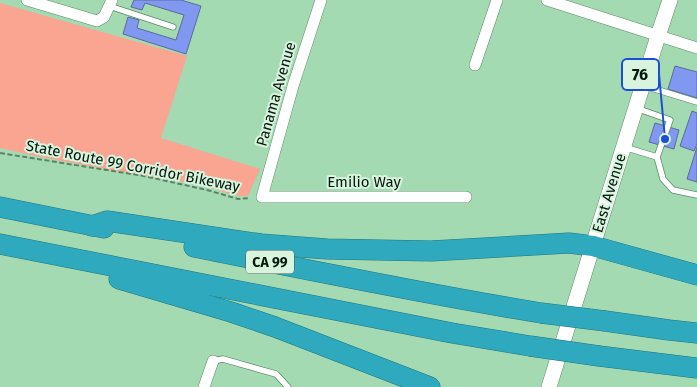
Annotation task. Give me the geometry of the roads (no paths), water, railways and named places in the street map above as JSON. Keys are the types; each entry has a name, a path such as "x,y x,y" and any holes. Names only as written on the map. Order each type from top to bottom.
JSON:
{"highway":[{"name":"CA 99","path":"0,207 451,298 541,313 697,333"},
{"path":"92,226 107,221 261,244 327,249 430,251 569,243 593,246 697,275"},
{"name":"CA 99","path":"0,244 452,333 599,356 697,368"},
{"path":"24,248 73,266 275,327 430,387"}],"main road":[{"name":"East Avenue","path":"549,387 670,0"}],"street":[{"path":"27,0 97,21 104,17 110,3"},
{"name":"Panama Avenue","path":"262,196 320,0"},
{"path":"475,65 497,0"},
{"path":"547,0 697,48"},
{"name":"Emilio Way","path":"262,196 466,197"},
{"path":"204,387 213,361"}],"lane":[{"path":"110,3 173,27"},
{"path":"642,85 697,102"},
{"path":"635,108 670,120 657,158 663,179 673,190 697,195"},
{"path":"624,146 657,158"},
{"path":"213,361 223,359 276,374 290,387"}],"place":[{"name":"76","path":"665,139"}]}
